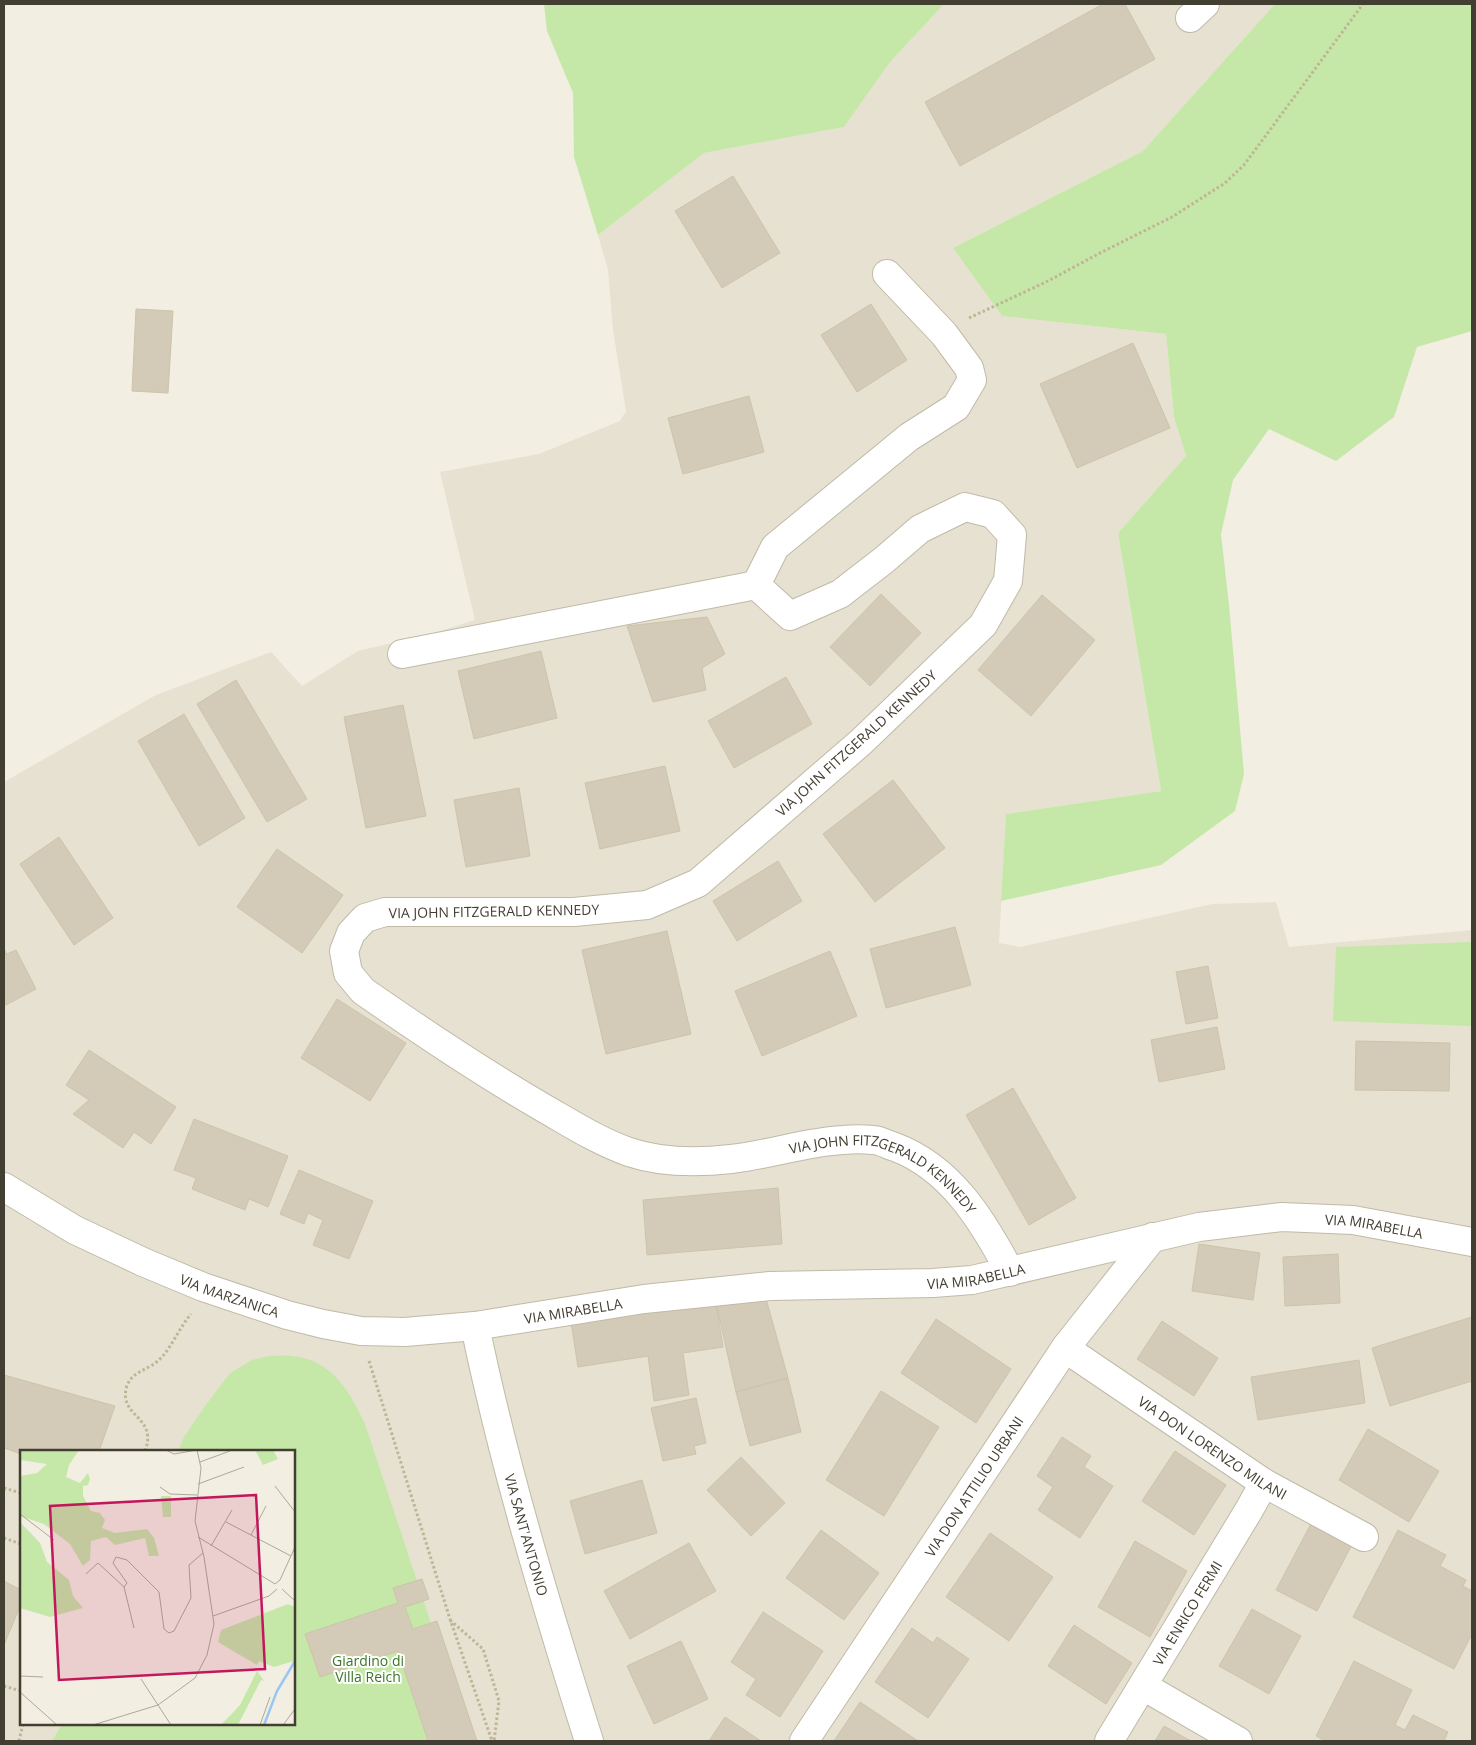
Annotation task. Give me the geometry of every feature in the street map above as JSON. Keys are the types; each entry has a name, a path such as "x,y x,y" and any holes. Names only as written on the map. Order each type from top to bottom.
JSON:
{"street":[{"path":"402,654 756,585 774,547 909,437 956,407 972,380 969,368 944,334 887,274"},
{"name":"VIA JOHN FITZGERALD KENNEDY","path":"756,585 790,616 840,594 920,529 965,507 993,514 1012,535 1008,581 983,625 861,742 698,883 647,904 574,912 385,912 365,918 351,933 344,951 348,973 364,991 498,1081 584,1131 630,1152 672,1162 714,1161 753,1157 841,1140 875,1140 910,1153 934,1169 961,1194 987,1230 1010,1272"},
{"name":"VIA MARZANICA","path":"4,1186 75,1230 143,1262 203,1288 287,1315 361,1331 405,1332 475,1326"},
{"name":"VIA MIRABELLA","path":"475,1326 542,1314 705,1292 770,1286 933,1283 972,1280 1199,1227 1282,1218 1353,1220 1472,1242"},
{"name":"VIA DON ATTILIO URBANI","path":"804,1741 1066,1346 1127,1272 1153,1237"},
{"name":"VIA SANT'ANTONIO","path":"475,1326 505,1453 565,1665 589,1741"},
{"name":"VIA DON LORENZO MILANI","path":"1066,1346 1078,1357 1264,1483 1364,1537"},
{"name":"VIA ENRICO FERMI","path":"1109,1741 1264,1483"},
{"path":"1143,1686 1238,1741"}],"path":[{"path":"944,334 975,314 1048,281 1172,218 1225,183 1244,164 1262,141 1363,4"},
{"path":"145,1450 148,1442 148,1430 126,1401 127,1385 129,1380 139,1371 151,1366 160,1359 195,1309"},
{"path":"368,1357 450,1619 493,1741"},
{"path":"4,1488 20,1493"},
{"path":"4,1538 20,1544"},
{"path":"450,1619 483,1649 499,1701 493,1741"},
{"path":"4,1686 20,1692"},
{"path":"19,1741 23,1725"}],"shaded area":[{"path":"944,4 1275,4 1143,151 953,248 1002,316 1166,334 1174,417 1186,456 1118,533 1161,791 1006,814 999,943 1020,947 1212,904 1276,902 1289,947 1472,930 1472,1741 4,1741 4,782 156,695 271,652 302,686 358,651 434,633 475,620 440,472 539,454 620,421 626,411 613,330 608,270 598,235 704,153 844,127 890,62"}],"green space":[{"path":"544,4 944,4 890,62 844,127 704,153 598,235 574,157 573,93 547,31"},
{"path":"1275,4 1472,4 1472,331 1417,347 1394,417 1336,461 1269,429 1233,480 1221,534 1244,774 1235,811 1161,865 1001,901 1006,814 1161,791 1118,533 1186,456 1174,417 1166,334 1002,316 953,248 1143,151"},
{"path":"1472,942 1472,1026 1333,1021 1336,947"},
{"name":"Giardino di Villa Reich","path":"269,1356 306,1358 329,1370 353,1400 365,1424 470,1741 52,1741 61,1725 295,1725 295,1450 178,1450 184,1437 230,1373 252,1360"}],"building":[{"path":"1103,4 1125,4 1155,59 960,166 925,102"},
{"path":"733,176 780,253 722,288 675,211"},
{"path":"871,304 907,360 857,392 821,335"},
{"path":"136,309 173,311 168,393 132,391"},
{"path":"1133,343 1170,428 1077,468 1040,384"},
{"path":"749,396 764,452 683,474 668,418"},
{"path":"881,594 921,633 870,686 830,647"},
{"path":"1042,595 1095,640 1031,716 978,670"},
{"path":"707,617 725,654 702,668 706,690 653,702 627,626"},
{"path":"541,651 557,718 474,739 458,671"},
{"path":"786,677 812,724 734,768 708,721"},
{"path":"236,680 307,799 267,822 197,704"},
{"path":"403,705 426,816 366,828 344,717"},
{"path":"184,714 245,818 199,846 138,741"},
{"path":"665,766 680,831 600,849 585,783"},
{"path":"893,780 945,848 875,902 823,834"},
{"path":"519,788 530,856 466,867 454,800"},
{"path":"59,837 113,918 74,945 20,864"},
{"path":"277,849 343,895 302,953 237,907"},
{"path":"778,861 802,901 737,941 713,901"},
{"path":"955,927 971,985 886,1008 870,949"},
{"path":"667,931 691,1034 606,1054 582,950"},
{"path":"4,949 7,954 16,950 36,989 4,1006"},
{"path":"830,951 857,1016 762,1056 735,991"},
{"path":"1208,966 1218,1018 1186,1024 1176,972"},
{"path":"337,999 406,1043 370,1101 301,1058"},
{"path":"1217,1027 1225,1069 1159,1082 1151,1040"},
{"path":"1356,1041 1450,1043 1449,1091 1355,1090"},
{"path":"89,1050 176,1107 151,1144 134,1132 123,1148 73,1114 89,1100 66,1085"},
{"path":"1013,1088 1076,1198 1029,1225 966,1115"},
{"path":"194,1119 288,1156 268,1207 249,1199 245,1210 192,1189 196,1178 174,1170"},
{"path":"299,1170 373,1201 349,1259 313,1245 323,1220 308,1213 304,1224 280,1214"},
{"path":"778,1188 782,1244 647,1255 643,1200"},
{"path":"1199,1244 1260,1253 1253,1300 1192,1291"},
{"path":"1338,1254 1340,1303 1285,1306 1283,1257"},
{"path":"765,1295 788,1378 736,1392 716,1303"},
{"path":"716,1303 723,1347 683,1353 689,1395 654,1401 648,1356 578,1367 571,1322"},
{"path":"1472,1317 1472,1381 1390,1406 1372,1348"},
{"path":"936,1319 1011,1369 976,1423 901,1373"},
{"path":"1162,1321 1218,1358 1194,1396 1137,1359"},
{"path":"1359,1360 1365,1403 1258,1420 1251,1377"},
{"path":"4,1375 115,1406 99,1450 20,1450 20,1454 4,1448"},
{"path":"788,1378 801,1432 750,1446 736,1392"},
{"path":"881,1391 939,1427 884,1516 826,1480"},
{"path":"696,1398 706,1443 694,1446 696,1454 663,1461 651,1408"},
{"path":"1368,1429 1439,1471 1409,1522 1339,1480"},
{"path":"1062,1437 1091,1456 1084,1467 1113,1486 1080,1538 1038,1510 1053,1487 1037,1476"},
{"path":"1175,1451 1226,1485 1194,1535 1142,1501"},
{"path":"741,1457 785,1503 751,1536 707,1490"},
{"path":"642,1480 657,1533 585,1554 570,1501"},
{"path":"1314,1518 1355,1539 1317,1611 1276,1590"},
{"path":"821,1530 879,1573 844,1620 786,1578"},
{"path":"1398,1530 1446,1555 1440,1566 1466,1580 1463,1586 1472,1591 1472,1634 1454,1669 1353,1617"},
{"path":"990,1533 1053,1577 1009,1641 946,1597"},
{"path":"1135,1541 1187,1571 1150,1637 1098,1607"},
{"path":"689,1543 716,1591 630,1639 604,1591"},
{"path":"422,1579 429,1599 405,1607 413,1629 437,1621 477,1741 428,1741 398,1651 320,1677 305,1634 398,1603 393,1588"},
{"path":"4,1581 20,1589 20,1606 4,1645"},
{"path":"1252,1609 1301,1636 1269,1694 1219,1666"},
{"path":"763,1612 823,1651 780,1717 746,1695 756,1679 731,1662"},
{"path":"1074,1625 1132,1663 1106,1704 1048,1666"},
{"path":"912,1628 933,1643 937,1637 969,1659 928,1718 875,1682"},
{"path":"681,1641 708,1699 654,1724 627,1666"},
{"path":"1354,1661 1412,1690 1395,1725 1405,1730 1413,1715 1448,1732 1444,1741 1326,1741 1316,1736"},
{"path":"860,1702 918,1741 834,1741"},
{"path":"725,1717 761,1741 709,1741"},
{"path":"1164,1726 1191,1741 1155,1741"}]}
